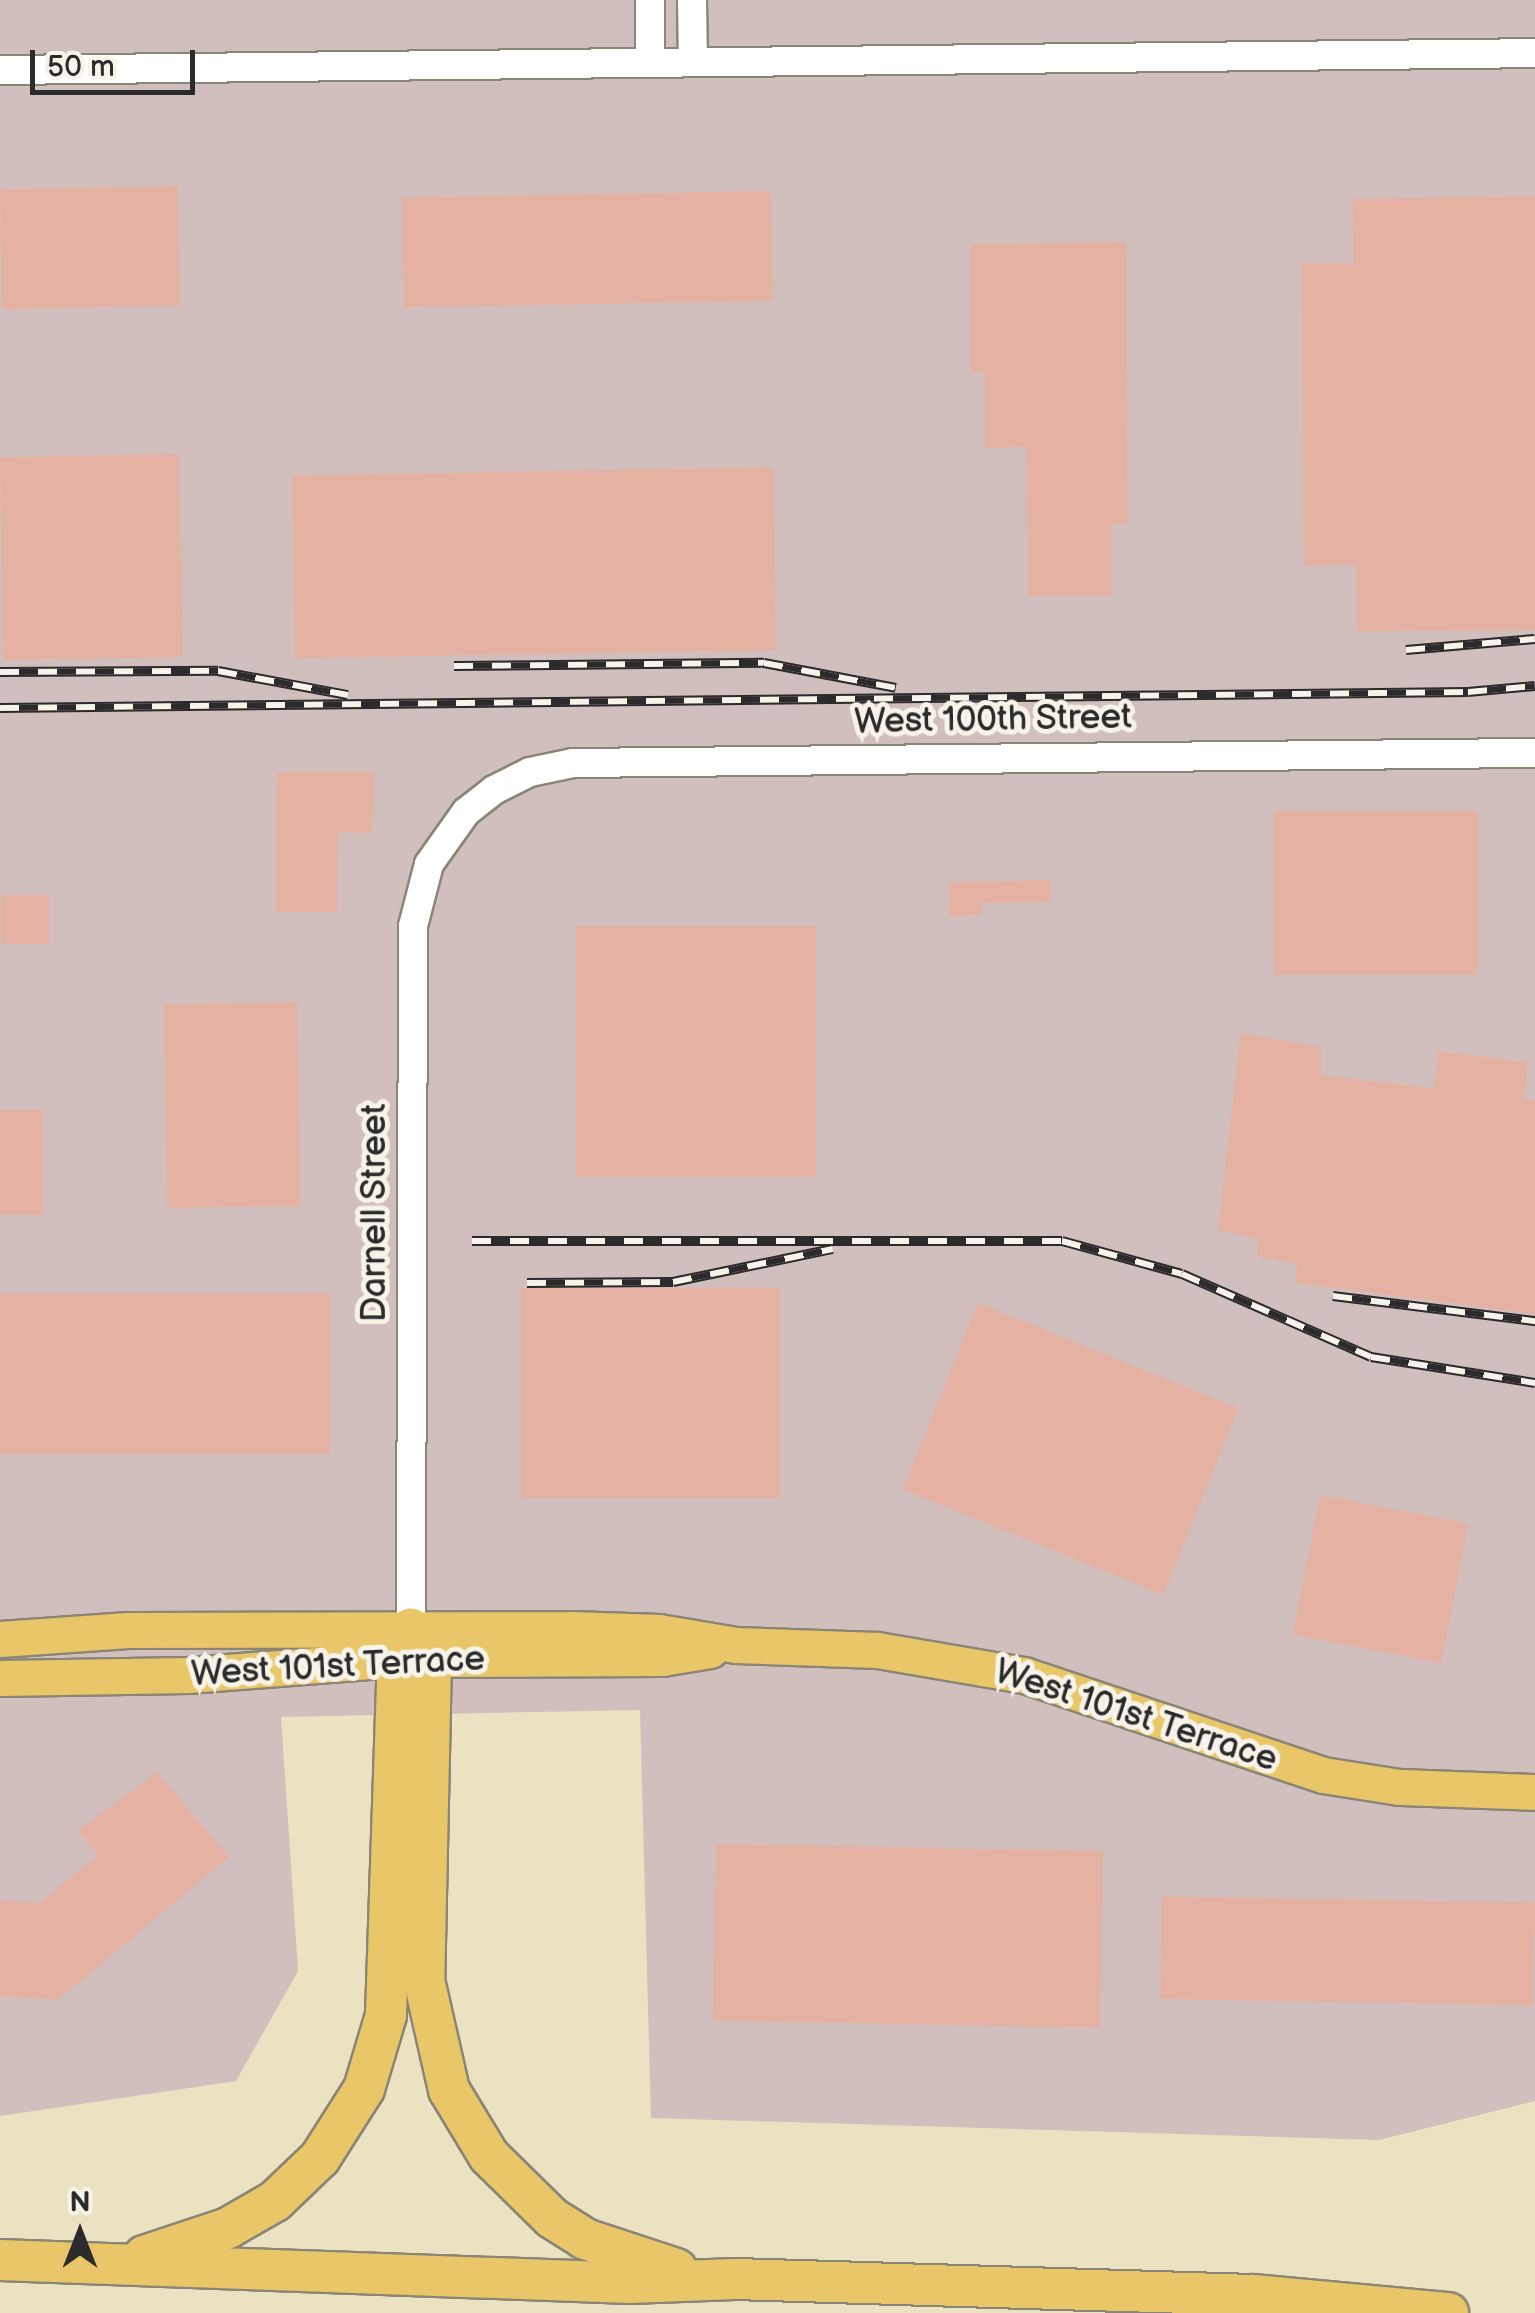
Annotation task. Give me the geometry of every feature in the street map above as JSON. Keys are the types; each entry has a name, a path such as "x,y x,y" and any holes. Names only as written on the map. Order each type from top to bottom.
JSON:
{"highway":[{"path":"122,2264 228,2228 275,2201 320,2158 364,2089 386,2016 413,1649"},
{"path":"413,1649 424,1980 436,2048 466,2125 529,2199 586,2239 658,2266 736,2279"},
{"path":"0,2260 630,2282 736,2279 1254,2294 1448,2313"}],"main road":[{"name":"West 101st Terrace","path":"0,1639 128,1630 413,1649 662,1658 736,1646 947,1658 1087,1694 1323,1774 1399,1788 1535,1792"},
{"name":"West 101st Terrace","path":"0,1678 188,1675 413,1649"}],"street":[{"path":"650,0 650,62"},
{"path":"692,0 694,62"},
{"path":"0,70 1535,53"},
{"name":"West 100th Street","path":"466,812 530,772 573,763 1535,753"},
{"name":"Darnell Street","path":"413,1649 412,926 429,864 466,812"}],"shaded area":[{"path":"0,0 1535,0 1535,2101 1379,2140 651,2118 640,1710 281,1717 298,1971 236,2081 0,2116"}],"building":[{"path":"178,186 180,306 2,309 0,189"},
{"path":"771,191 773,301 404,307 402,197"},
{"path":"1535,196 1535,630 1357,632 1356,565 1304,566 1302,263 1354,263 1352,199"},
{"path":"1126,242 1128,524 1112,524 1112,596 1028,596 1027,447 985,448 985,372 971,372 971,244"},
{"path":"179,454 183,657 4,660 0,457"},
{"path":"773,467 776,650 295,658 292,475"},
{"path":"277,772 374,772 372,833 338,832 337,912 276,912"},
{"path":"1274,811 1477,811 1477,975 1274,975"},
{"path":"1050,880 1051,902 981,903 981,915 949,916 949,882"},
{"path":"1,895 49,895 49,944 1,944"},
{"path":"576,926 816,926 816,1177 576,1177"},
{"path":"297,1002 301,1206 168,1208 164,1004"},
{"path":"1241,1033 1321,1047 1321,1075 1434,1088 1438,1051 1528,1062 1524,1099 1535,1100 1535,1314 1295,1283 1297,1264 1257,1256 1259,1239 1218,1230"},
{"path":"0,1110 43,1110 43,1215 0,1215"},
{"path":"521,1288 780,1288 780,1498 521,1498"},
{"path":"0,1293 330,1293 330,1454 0,1454"},
{"path":"978,1303 1239,1408 1163,1595 903,1489"},
{"path":"1320,1495 1468,1524 1441,1663 1293,1634"},
{"path":"157,1772 229,1857 58,2000 0,1996 0,1900 40,1903 98,1855 78,1831"},
{"path":"716,1844 1103,1851 1100,2028 713,2021"},
{"path":"1162,1896 1535,1903 1533,2005 1160,1999"}],"railway":[{"path":"1406,650 1535,639"},
{"path":"454,666 764,663 896,688"},
{"path":"0,672 218,671 348,695"},
{"path":"0,708 1468,692 1535,686"},
{"path":"472,1241 1062,1241 1182,1274 1371,1357 1535,1383"},
{"path":"527,1283 673,1282 833,1249"},
{"path":"1333,1296 1535,1321"}]}
